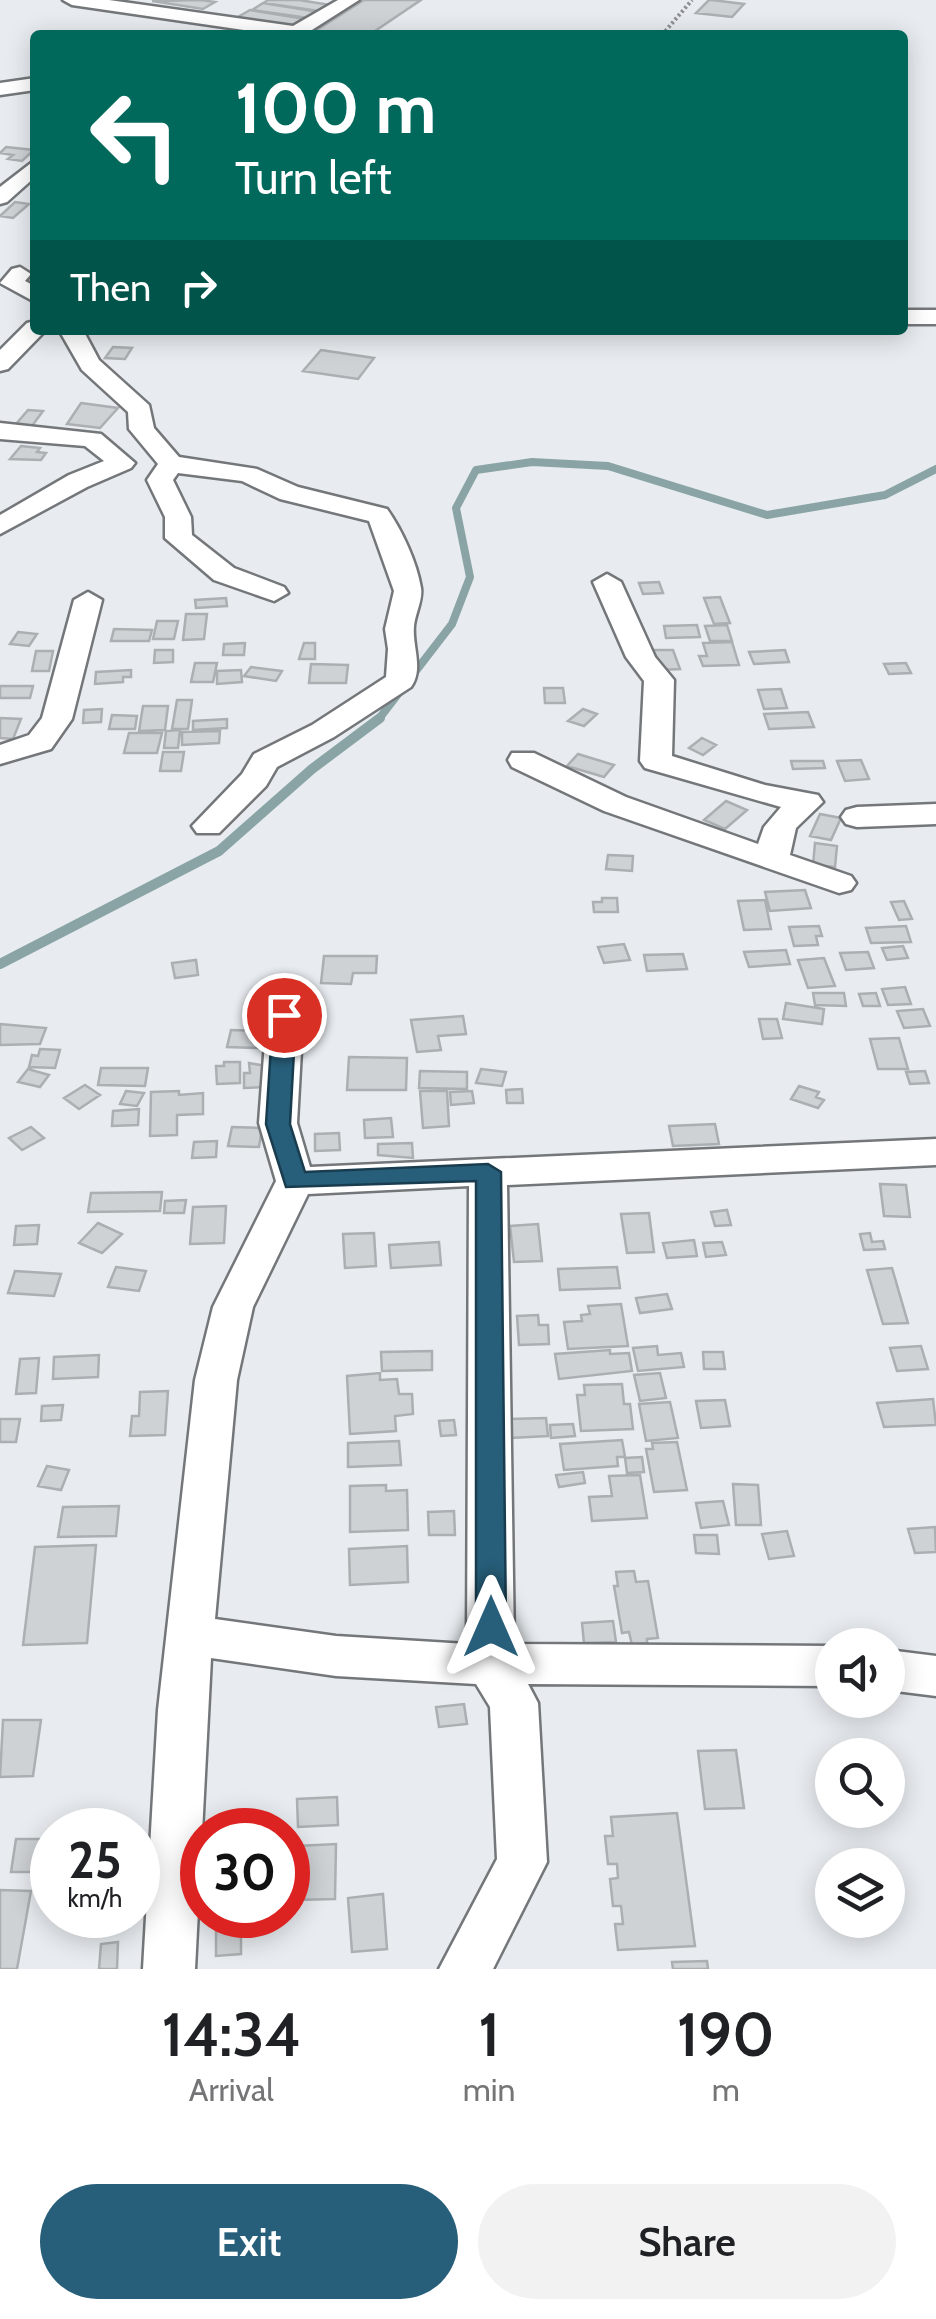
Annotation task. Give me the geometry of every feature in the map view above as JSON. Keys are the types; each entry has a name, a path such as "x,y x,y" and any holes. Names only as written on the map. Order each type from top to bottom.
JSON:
{"street":[{"path":"72,0 281,30"},
{"path":"206,20 240,0"},
{"path":"299,30 350,0"},
{"path":"0,88 30,85"},
{"path":"0,198 30,171"},
{"path":"18,274 11,283 30,292"},
{"path":"908,318 936,316"},
{"path":"0,364 30,333"},
{"path":"73,335 78,352 110,388 140,410 142,429 165,472 178,517 179,538 224,574 274,593"},
{"path":"0,432 92,440 122,463 165,472 248,474 290,493 378,516 385,524 408,591 399,629 404,649 401,681 323,731 265,762 255,779 208,826"},
{"path":"0,526 78,481 122,463"},
{"path":"607,582 623,606 627,634 644,666 659,680 656,761 760,794 807,802 782,820 773,839 774,862"},
{"path":"0,755 40,742 57,719 88,600"},
{"path":"523,760 616,804 839,882"},
{"path":"857,817 936,814"},
{"path":"169,1969 182,1710 200,1514 224,1338 248,1269 295,1181 278,1124 284,1015"},
{"path":"295,1181 936,1152"},
{"path":"465,1969 522,1862 514,1703 491,1667 488,1172"},
{"path":"190,1635 336,1656 491,1667 815,1666"},
{"path":"905,1672 936,1676"}],"path":[{"path":"665,30 692,0"}],"building":[{"path":"268,0 330,5 319,11 264,3"},
{"path":"364,0 421,0 376,30 317,30"},
{"path":"709,0 744,4 732,17 696,13"},
{"path":"152,1 215,2 203,9"},
{"path":"263,3 319,12 308,18 252,10"},
{"path":"250,10 305,19 293,26 238,17"},
{"path":"6,147 30,150 22,161 0,153"},
{"path":"15,202 29,204 13,218 0,216"},
{"path":"113,347 132,348 125,359 105,358"},
{"path":"321,350 374,358 358,379 303,371"},
{"path":"81,403 118,408 100,428 67,424"},
{"path":"28,410 43,411 32,426 16,424"},
{"path":"21,446 40,448 37,452 46,453 41,460 10,459"},
{"path":"659,582 663,593 643,594 639,583"},
{"path":"720,597 730,623 714,624 704,598"},
{"path":"226,598 227,606 196,608 195,600"},
{"path":"186,614 207,614 204,639 183,640"},
{"path":"157,621 178,621 174,639 153,639"},
{"path":"697,625 700,637 666,638 664,626"},
{"path":"727,625 732,641 710,641 705,626"},
{"path":"114,629 152,630 149,641 111,641"},
{"path":"18,632 37,634 29,646 10,644"},
{"path":"732,642 739,665 703,666 699,656 707,656 703,643"},
{"path":"245,643 244,655 223,655 224,644"},
{"path":"304,643 315,643 315,659 299,659"},
{"path":"155,650 173,650 173,662 154,663"},
{"path":"653,650 673,650 680,669 659,670"},
{"path":"785,650 789,662 754,664 749,652"},
{"path":"36,651 53,651 49,671 32,671"},
{"path":"195,663 217,663 213,682 191,682"},
{"path":"906,663 911,673 889,674 884,664"},
{"path":"311,664 348,665 346,683 309,683"},
{"path":"251,667 282,671 276,681 244,676"},
{"path":"131,670 131,677 123,677 123,682 95,684 96,672"},
{"path":"241,670 242,682 217,684 217,671"},
{"path":"0,686 33,686 30,698 0,698"},
{"path":"544,688 563,688 565,703 545,703"},
{"path":"781,689 787,708 764,709 758,690"},
{"path":"177,700 192,700 188,729 172,729"},
{"path":"143,706 168,706 165,730 139,731"},
{"path":"102,709 101,722 83,723 84,710"},
{"path":"583,709 597,714 584,726 568,721"},
{"path":"808,712 814,727 769,729 764,714"},
{"path":"112,715 137,716 135,729 109,729"},
{"path":"0,718 21,719 13,739 0,738"},
{"path":"227,719 227,728 193,730 193,721"},
{"path":"180,730 178,748 164,748 166,731"},
{"path":"220,731 219,743 182,745 182,732"},
{"path":"129,733 162,733 157,753 124,753"},
{"path":"702,738 716,745 703,755 689,748"},
{"path":"163,752 184,752 181,771 160,771"},
{"path":"578,754 614,765 604,777 567,766"},
{"path":"861,760 869,779 845,781 837,761"},
{"path":"791,761 823,761 825,768 793,769"},
{"path":"726,801 747,810 725,829 704,820"},
{"path":"820,814 841,818 831,840 810,836"},
{"path":"815,843 837,846 835,867 813,865"},
{"path":"608,855 633,856 632,871 606,869"},
{"path":"805,890 811,908 770,911 765,892"},
{"path":"602,898 617,898 618,912 594,912 593,902 602,902"},
{"path":"765,900 771,929 744,930 738,901"},
{"path":"904,901 912,919 899,920 891,902"},
{"path":"819,926 822,936 816,936 818,945 794,946 789,927"},
{"path":"906,926 911,942 871,943 866,928"},
{"path":"624,944 630,960 604,963 598,947"},
{"path":"903,946 908,958 887,960 882,948"},
{"path":"786,950 790,964 749,967 744,952"},
{"path":"868,952 874,968 846,970 840,953"},
{"path":"683,954 687,969 647,971 644,955"},
{"path":"324,956 377,956 376,973 353,973 351,984 321,983"},
{"path":"824,958 835,986 808,988 798,960"},
{"path":"196,960 198,975 175,978 172,963"},
{"path":"905,987 911,1004 888,1005 882,989"},
{"path":"813,993 844,993 846,1006 815,1005"},
{"path":"876,993 880,1006 863,1006 859,994"},
{"path":"786,1003 824,1009 822,1024 783,1019"},
{"path":"923,1009 930,1026 904,1028 897,1011"},
{"path":"463,1016 466,1034 438,1036 441,1050 417,1052 411,1020"},
{"path":"759,1019 777,1019 782,1038 763,1039"},
{"path":"0,1024 46,1028 40,1044 0,1045"},
{"path":"231,1030 261,1031 258,1048 227,1047"},
{"path":"899,1038 908,1069 878,1069 870,1039"},
{"path":"40,1049 60,1050 55,1068 29,1067 32,1055 38,1056"},
{"path":"349,1057 407,1058 406,1090 347,1090"},
{"path":"224,1062 240,1062 240,1083 217,1084 216,1066 224,1066"},
{"path":"249,1063 266,1066 265,1087 244,1088"},
{"path":"101,1068 148,1068 145,1086 98,1085"},
{"path":"28,1069 49,1075 40,1087 18,1082"},
{"path":"481,1069 506,1072 502,1086 476,1083"},
{"path":"420,1071 467,1072 467,1089 419,1088"},
{"path":"925,1071 929,1083 910,1084 906,1072"},
{"path":"85,1085 100,1095 79,1109 64,1098"},
{"path":"799,1086 819,1092 816,1097 824,1100 818,1108 791,1099"},
{"path":"522,1089 523,1103 507,1103 506,1090"},
{"path":"126,1091 144,1093 137,1106 120,1104"},
{"path":"179,1091 179,1095 203,1093 203,1114 177,1115 177,1135 150,1136 151,1092"},
{"path":"420,1091 447,1091 449,1126 423,1128"},
{"path":"472,1091 474,1103 451,1105 450,1092"},
{"path":"139,1109 138,1125 112,1126 113,1111"},
{"path":"391,1118 393,1137 365,1138 364,1120"},
{"path":"715,1124 719,1144 673,1146 669,1126"},
{"path":"31,1127 44,1138 22,1150 9,1138"},
{"path":"232,1127 262,1128 259,1147 228,1146"},
{"path":"339,1133 340,1150 315,1151 315,1134"},
{"path":"217,1141 216,1157 192,1158 194,1142"},
{"path":"412,1143 413,1158 378,1155 378,1144"},
{"path":"880,1184 906,1185 910,1217 884,1216"},
{"path":"162,1192 160,1211 88,1212 91,1193"},
{"path":"186,1200 184,1213 164,1213 165,1201"},
{"path":"226,1206 224,1243 190,1244 193,1207"},
{"path":"727,1210 731,1225 715,1226 711,1212"},
{"path":"649,1213 654,1252 627,1253 621,1214"},
{"path":"98,1223 122,1234 102,1253 79,1243"},
{"path":"538,1224 542,1261 514,1262 510,1226"},
{"path":"39,1225 37,1244 14,1245 16,1226"},
{"path":"374,1233 376,1266 345,1268 343,1234"},
{"path":"870,1233 872,1242 883,1241 885,1249 864,1250 860,1234"},
{"path":"694,1240 697,1256 667,1258 663,1243"},
{"path":"439,1242 441,1265 391,1268 389,1245"},
{"path":"722,1242 726,1255 706,1257 703,1243"},
{"path":"116,1267 146,1271 139,1291 108,1287"},
{"path":"617,1267 620,1288 560,1290 558,1269"},
{"path":"892,1268 908,1323 883,1324 867,1270"},
{"path":"15,1271 61,1274 54,1296 8,1293"},
{"path":"667,1294 672,1309 640,1313 636,1298"},
{"path":"621,1304 628,1346 568,1349 564,1322 582,1321 581,1315 590,1314 588,1306"},
{"path":"538,1315 539,1325 548,1325 549,1344 519,1345 517,1316"},
{"path":"657,1346 658,1355 681,1353 684,1367 638,1371 633,1348"},
{"path":"921,1346 928,1369 897,1371 890,1348"},
{"path":"610,1350 610,1354 629,1353 632,1371 559,1379 555,1354"},
{"path":"432,1351 432,1370 382,1371 381,1352"},
{"path":"703,1352 723,1352 725,1369 704,1369"},
{"path":"99,1355 98,1377 53,1379 54,1357"},
{"path":"39,1358 36,1393 16,1394 20,1359"},
{"path":"380,1373 380,1380 397,1379 399,1394 412,1394 413,1414 395,1416 396,1431 350,1434 347,1376"},
{"path":"660,1373 666,1398 640,1401 634,1375"},
{"path":"622,1384 624,1404 630,1404 633,1429 581,1431 577,1395 585,1395 584,1385"},
{"path":"168,1391 165,1435 130,1436 132,1416 139,1416 140,1392"},
{"path":"933,1399 936,1425 884,1427 877,1403"},
{"path":"725,1400 730,1426 701,1428 696,1401"},
{"path":"670,1402 678,1438 646,1441 639,1404"},
{"path":"63,1405 61,1420 41,1421 42,1406"},
{"path":"546,1418 548,1436 510,1438 508,1419"},
{"path":"0,1419 20,1419 16,1442 0,1442"},
{"path":"454,1420 456,1435 441,1436 439,1421"},
{"path":"573,1424 575,1436 551,1438 550,1425"},
{"path":"622,1440 625,1457 617,1457 618,1466 564,1470 560,1444"},
{"path":"399,1441 401,1465 348,1467 348,1443"},
{"path":"677,1442 687,1490 654,1492 646,1449 653,1449 652,1443"},
{"path":"642,1457 644,1472 627,1473 625,1458"},
{"path":"47,1466 69,1470 61,1490 38,1486"},
{"path":"583,1472 585,1483 559,1487 556,1475"},
{"path":"640,1475 647,1518 592,1521 589,1497 612,1496 609,1476"},
{"path":"733,1484 758,1485 761,1525 736,1525"},
{"path":"386,1485 386,1491 407,1490 408,1530 350,1532 350,1486"},
{"path":"723,1501 729,1525 701,1528 696,1503"},
{"path":"119,1506 116,1536 58,1537 63,1507"},
{"path":"454,1511 455,1535 429,1535 428,1512"},
{"path":"935,1527 936,1552 915,1553 908,1529"},
{"path":"787,1531 794,1556 769,1559 762,1534"},
{"path":"694,1535 717,1535 719,1554 696,1553"},
{"path":"96,1545 87,1643 23,1645 35,1547"},
{"path":"407,1546 408,1582 350,1585 349,1549"},
{"path":"634,1571 636,1582 648,1581 658,1638 632,1645 629,1632 622,1633 614,1586 618,1586 616,1572"},
{"path":"613,1621 616,1642 584,1643 582,1623"},
{"path":"464,1704 467,1724 439,1727 436,1707"},
{"path":"3,1720 41,1720 33,1776 0,1777"},
{"path":"736,1750 744,1808 705,1809 698,1751"},
{"path":"337,1797 338,1825 310,1826 310,1808 297,1808 297,1799"},
{"path":"677,1813 695,1946 618,1950 615,1924 623,1924 621,1906 613,1906 610,1879 618,1878 617,1864 608,1864 605,1836 613,1836 611,1817"},
{"path":"16,1839 30,1839 30,1872 11,1872"},
{"path":"336,1844 335,1899 310,1900 310,1845"},
{"path":"0,1890 30,1891 17,1969 0,1969"},
{"path":"383,1894 387,1949 352,1952 348,1898"},
{"path":"216,1938 241,1938 241,1954 216,1956"},
{"path":"118,1942 117,1969 99,1969 101,1944"},
{"path":"707,1961 708,1969 673,1969 672,1962"}],"waterway":[{"path":"379,719 452,624 470,577 456,508 476,470 532,462 608,466 767,515 885,495 936,469"},
{"path":"0,964 219,851 312,769 379,719"}],"route":[{"path":"284,1015 283,1088 278,1124 295,1181 488,1172 491,1627"}]}
